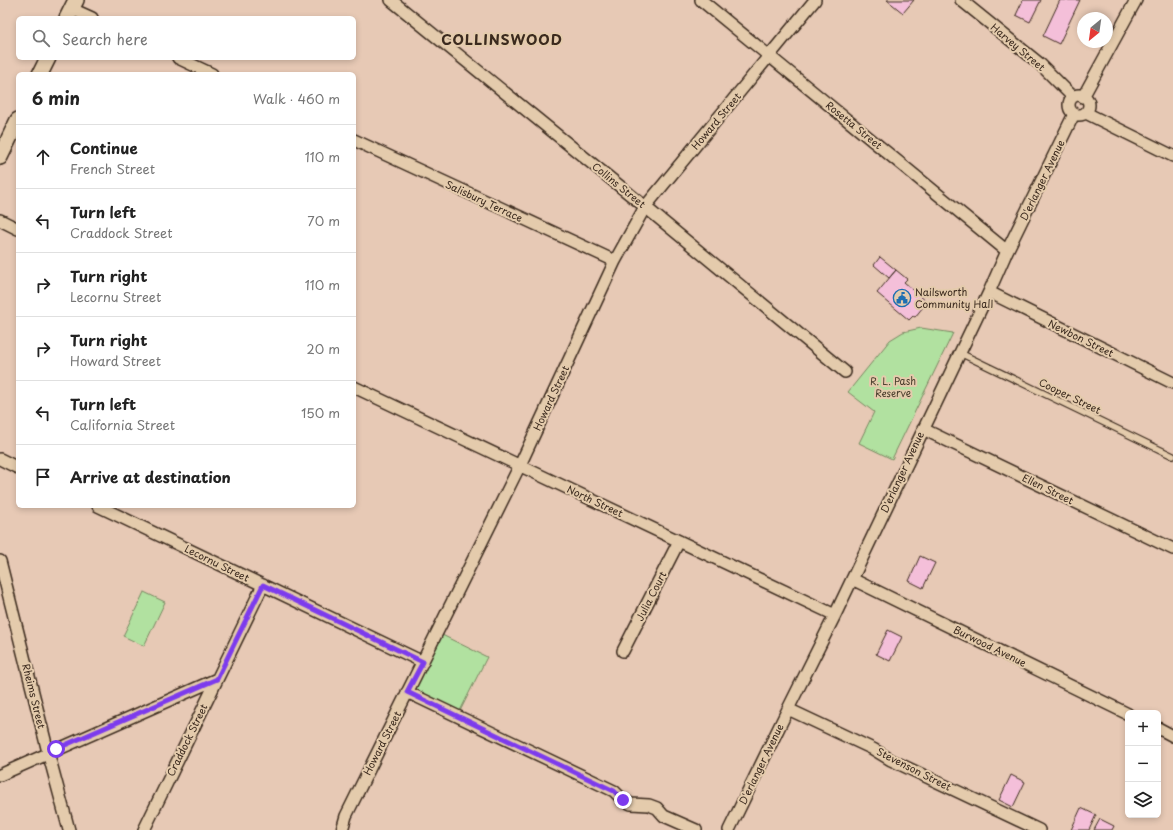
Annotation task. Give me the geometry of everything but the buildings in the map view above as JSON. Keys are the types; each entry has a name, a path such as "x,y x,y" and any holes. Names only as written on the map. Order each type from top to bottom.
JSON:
{"street":[{"name":"Collins Street","path":"391,0 845,372"},
{"name":"Rosetta Street","path":"701,0 1007,251"},
{"name":"Howard Street","path":"342,830 346,816 520,465 614,261 645,207 815,0"},
{"name":"Harvey Street","path":"961,0 1078,97"},
{"path":"1136,0 1078,97 1071,100 1069,108 1074,114 1080,115 1086,113 1173,156"},
{"path":"72,9 88,16"},
{"path":"41,72 47,60"},
{"path":"182,60 208,72"},
{"path":"1078,97 1086,99 1089,106 1086,113"},
{"name":"D'erlanger Avenue","path":"729,830 835,615 922,429 1074,114"},
{"path":"0,157 16,124"},
{"name":"Salisbury Terrace","path":"356,141 614,261"},
{"path":"0,220 16,228"},
{"name":"Newbon Street","path":"988,292 1173,383"},
{"name":"North Street","path":"356,388 835,615"},
{"name":"Ellen Street","path":"922,429 1173,549"},
{"path":"0,459 16,467"},
{"name":"Lecornu Street","path":"102,508 423,662"},
{"name":"Julia Court","path":"623,651 679,541"},
{"name":"Rheims Street","path":"0,561 4,593 69,830"},
{"name":"Burwood Avenue","path":"852,579 1125,713"},
{"name":"Craddock Street","path":"144,830 263,585"},
{"path":"0,775 48,752 217,679"},
{"path":"407,692 614,791 623,800 631,804 649,804 656,808 664,816 696,830"},
{"name":"Stevenson Street","path":"788,708 873,749 898,763 1039,830"},
{"path":"1161,730 1173,736"}],"lane":[{"name":"Cooper Street","path":"959,353 1173,456"}],"green space":[{"name":"R. L. Pash Reserve","path":"921,328 953,333 892,459 859,443 874,412 848,392 890,340 903,332"},
{"path":"144,592 165,602 144,646 123,636"},
{"path":"440,634 487,657 458,715 411,692"}],"place":[{"name":"Nailsworth Community Hall","path":"902,298"}],"district":[{"name":"COLLINSWOOD","path":"502,40"}],"route":[{"path":"56,749 217,679 263,585 423,662 407,692 614,791 623,800"}]}
